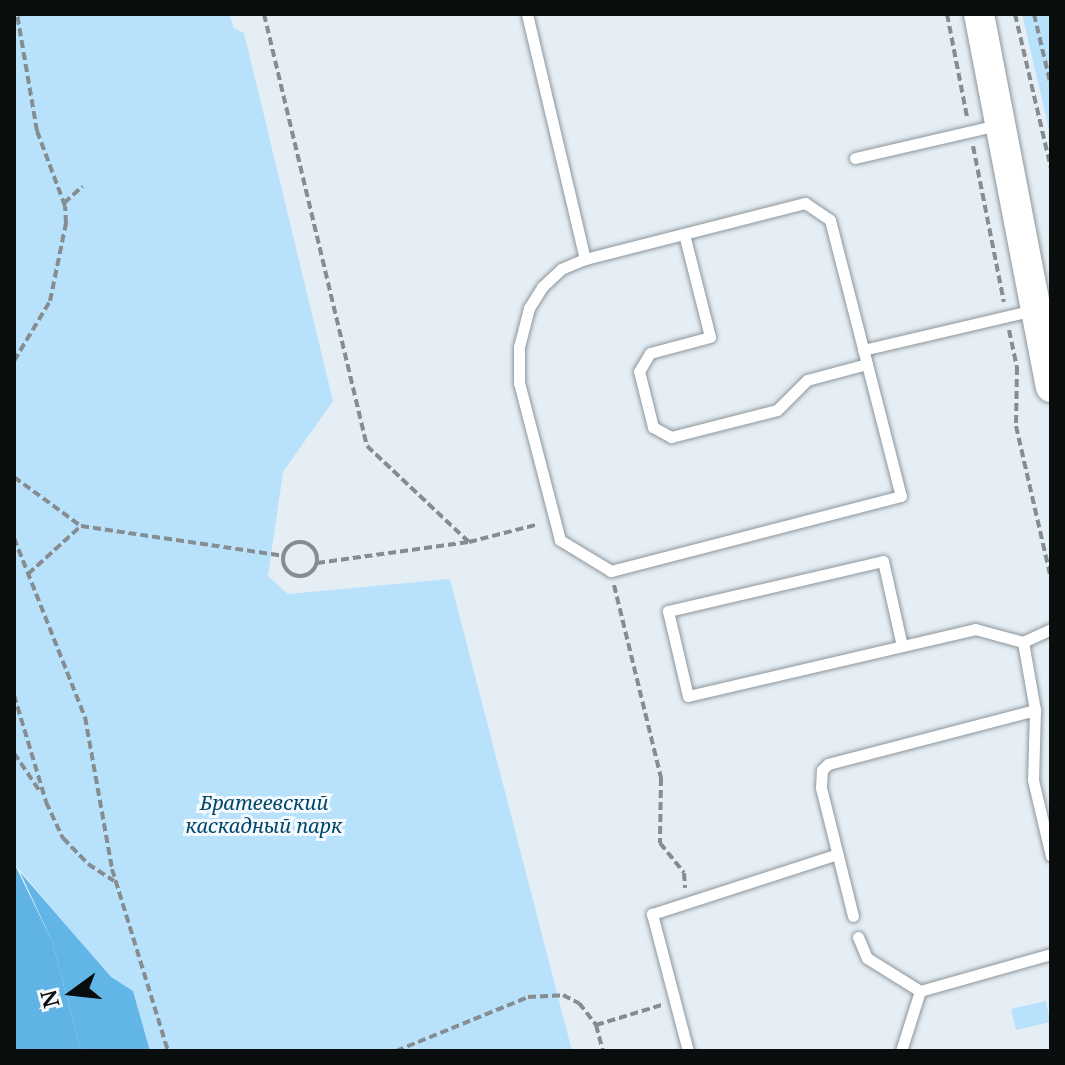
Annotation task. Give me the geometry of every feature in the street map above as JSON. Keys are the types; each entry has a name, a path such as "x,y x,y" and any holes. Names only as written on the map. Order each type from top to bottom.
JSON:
{"main road":[{"path":"979,14 1051,387"}],"lane":[{"path":"527,14 585,259"},
{"path":"855,158 1002,124"},
{"path":"805,203 830,220 901,496 611,571 560,540 519,383 519,347 529,308 542,287 561,269 585,259 805,203"},
{"path":"684,234 710,337 650,353 639,371 653,427 671,437 777,410 807,380 867,364"},
{"path":"863,350 1037,310"},
{"path":"902,646 883,561 668,611 688,696 975,629 1023,642 1051,629"},
{"path":"1023,642 1035,710 1033,780 1051,856"},
{"path":"853,916 821,788 828,764 1035,710"},
{"path":"688,1051 672,1002 652,914 680,902 838,854"},
{"path":"858,937 867,958 920,991 1051,954"},
{"path":"901,1051 920,991"}],"path":[{"path":"14,361 55,288 64,250 64,203 37,131 17,14"},
{"path":"264,14 367,446 469,542"},
{"path":"947,14 1017,367 1016,426 1051,579"},
{"path":"1015,14 1051,169"},
{"path":"1034,14 1051,86"},
{"path":"64,203 83,186"},
{"path":"14,477 81,526 283,556"},
{"path":"283,556 294,576 305,576 317,563 469,542 554,520"},
{"path":"28,574 81,526"},
{"path":"14,538 85,717 116,882 167,1050"},
{"path":"283,556 290,545 302,542 312,546 317,563"},
{"path":"611,571 661,778 660,843 684,873 680,902"},
{"path":"14,695 46,802"},
{"path":"14,753 46,802 63,838 88,864 116,882"},
{"path":"396,1051 528,997 563,995 579,1003 596,1025 603,1051"},
{"path":"596,1025 672,1002"}],"green space":[{"name":"Братеевский каскадный парк","path":"14,14 229,14 234,28 244,33 333,401 283,472 268,576 288,594 450,579 572,1051 150,1051 133,991 111,978 14,863"},
{"path":"1022,14 1051,14 1051,138"},
{"path":"1046,1001 1050,1022 1016,1030 1011,1009"}],"shaded area":[{"path":"14,863 52,941 81,1051 14,1051"},
{"path":"20,872 111,977 133,991 150,1051 81,1051 52,941"}]}
